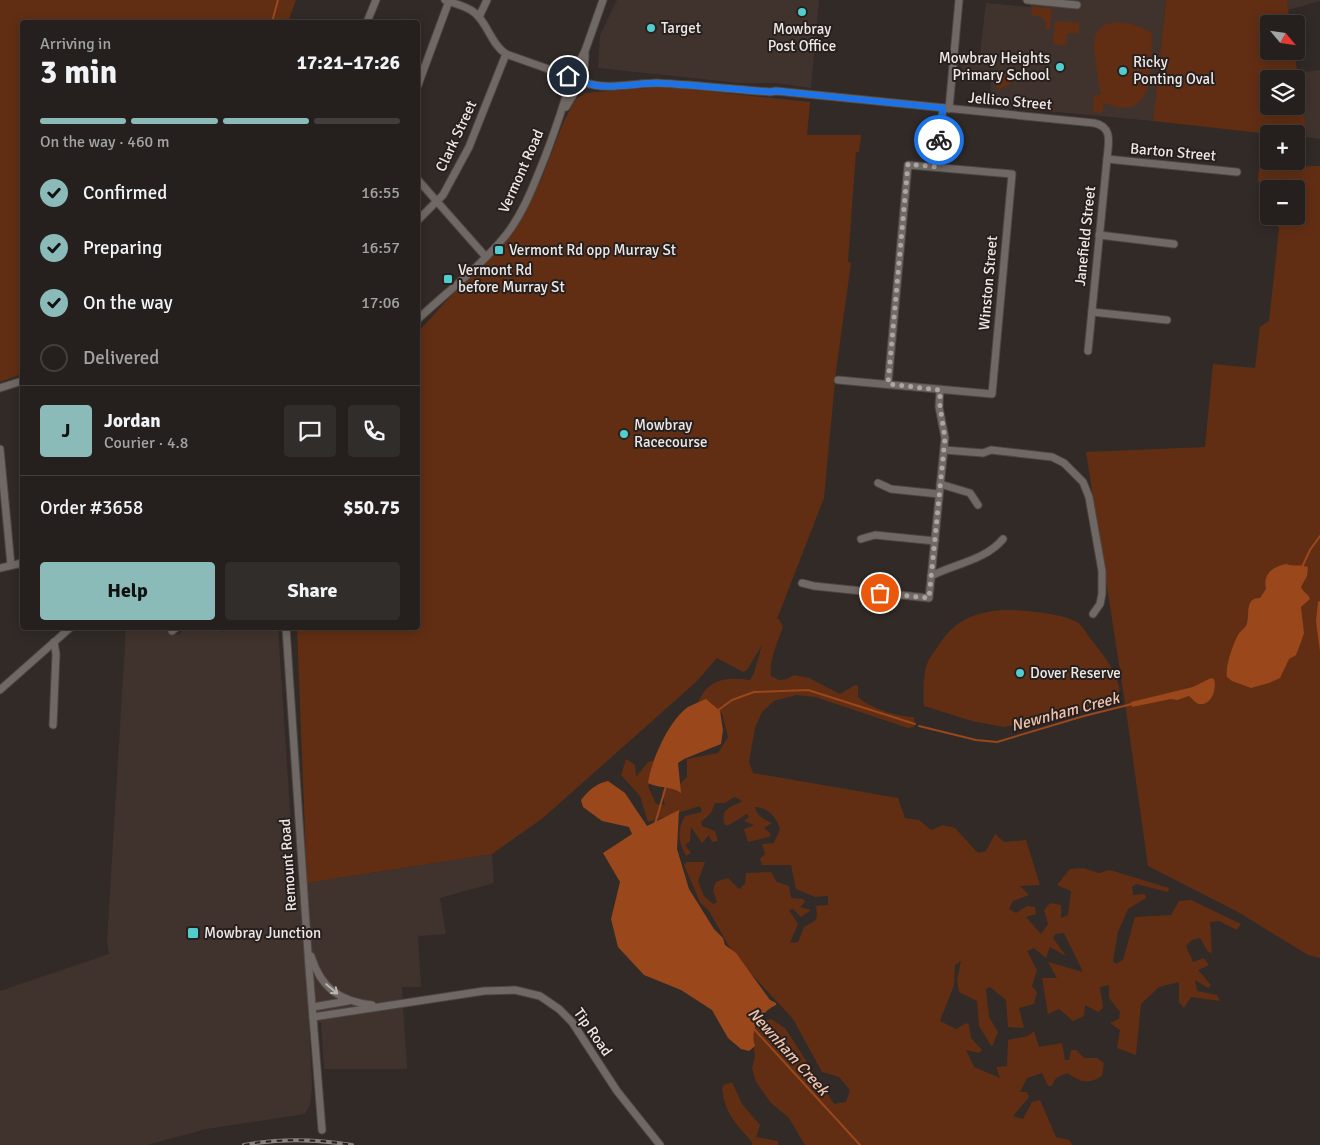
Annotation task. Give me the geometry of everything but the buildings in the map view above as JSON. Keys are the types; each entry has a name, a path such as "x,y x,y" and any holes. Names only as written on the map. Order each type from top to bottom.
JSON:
{"street":[{"path":"368,20 376,0"},
{"path":"479,17 487,0"},
{"path":"420,80 447,1 469,8 479,17 498,48 506,54 568,76 575,70 585,51 603,0"},
{"path":"888,384 908,164 936,167 946,108 959,0"},
{"path":"1026,0 1077,5"},
{"path":"584,79 585,51"},
{"name":"Clark Street","path":"420,218 443,195 469,148 506,54"},
{"path":"575,70 579,71 584,79"},
{"name":"Vermont Road","path":"420,316 486,256 506,235 523,208 538,175 560,116 569,85 568,76"},
{"name":"Jellico Street","path":"584,79 590,85 605,87 656,83 776,91 1094,122 1104,126"},
{"name":"Vermont Road","path":"560,116 577,88 581,87 584,79"},
{"path":"569,85 577,88"},
{"name":"Janefield Street","path":"1088,351 1107,159 1108,137 1107,128 1104,126"},
{"name":"Barton Street","path":"1107,159 1236,172"},
{"name":"Winston Street","path":"936,167 1012,174 992,394 940,390"},
{"path":"420,182 486,256"},
{"path":"1099,236 1174,244"},
{"path":"1092,312 1167,320"},
{"path":"802,583 814,586 929,598 945,438 940,407 940,390 838,380"},
{"path":"0,388 20,382"},
{"path":"0,450 11,565"},
{"path":"944,450 983,453 991,450 1052,456 1064,463 1083,482 1089,497 1102,571 1100,604 1093,614"},
{"path":"878,483 891,489 939,494"},
{"path":"940,484 970,493 978,505"},
{"path":"861,539 875,535 935,541"},
{"path":"931,576 960,563 984,556 1003,539"},
{"path":"0,568 20,563"},
{"path":"0,690 68,630"},
{"name":"Remount Road","path":"286,630 322,1130"},
{"path":"53,725 56,654 54,642"},
{"name":"Tip Road","path":"308,948 314,967 323,982 346,1001"},
{"name":"Tip Road","path":"313,1016 504,990 540,996 559,1009 572,1022 617,1091 660,1145"},
{"path":"346,1001 346,1012"},
{"name":"Tip Road","path":"312,1007 346,1001 382,1006"}],"shaded area":[{"path":"0,0 296,0 289,20 20,20 20,375 0,382"},
{"path":"617,0 819,0 811,88 776,83 739,83 598,68 600,35"},
{"name":"Mowbray Heights Primary School","path":"1032,0 1166,0 1153,121 994,106 994,99 990,98 991,81 976,79 975,83 960,82 962,52 980,54 986,3 1030,7"},
{"path":"1166,0 1287,0 1289,15 1260,15 1260,60 1295,60 1297,70 1260,70 1260,115 1304,115 1307,137 1305,137 1305,125 1260,125 1260,133 1153,121"},
{"path":"1287,0 1320,0 1320,1 1288,10"},
{"path":"1032,6 1052,9 1050,28 1045,31 1046,23 1043,18 1031,15"},
{"path":"1055,21 1080,23 1078,34 1067,33 1066,46 1053,44"},
{"name":"Ricky Ponting Oval","path":"1117,22 1135,25 1152,33 1150,77 1147,90 1141,100 1133,106 1120,107 1102,102 1104,109 1102,113 1093,112 1094,95 1101,95 1097,76 1095,36 1102,27"},
{"path":"1011,69 1017,80 999,90 992,78"},
{"path":"1320,70 1320,139 1307,137 1304,115 1305,72"},
{"name":"Mowbray Racecourse","path":"665,87 810,102 807,135 861,135 859,152 856,152 848,262 851,263 836,371 824,498 777,619 779,619 783,627 772,658 771,676 779,680 787,679 794,675 809,678 840,694 855,685 858,686 858,697 863,701 884,711 914,717 914,727 908,728 815,697 796,695 774,701 762,712 755,728 749,762 753,773 898,798 905,818 919,820 931,830 943,825 955,828 978,853 986,851 995,834 1004,842 1026,840 1040,885 1020,886 1029,895 1013,901 1009,909 1016,913 1027,906 1035,907 1036,914 1026,917 1041,934 1048,924 1044,910 1050,903 1061,905 1061,918 1068,915 1071,891 1057,885 1070,869 1083,868 1099,873 1110,870 1169,888 1168,892 1136,884 1132,887 1133,895 1145,894 1146,898 1128,909 1118,932 1113,961 1116,964 1123,960 1135,917 1171,915 1179,901 1191,900 1241,924 1237,930 1219,921 1210,922 1212,953 1208,952 1200,938 1192,940 1186,946 1193,962 1204,958 1209,965 1198,970 1211,985 1208,988 1195,980 1197,991 1217,995 1220,1001 1191,997 1184,1008 1179,1002 1179,982 1159,987 1141,1004 1136,1055 1117,1048 1120,1030 1110,1023 1119,1019 1120,1012 1109,998 1109,985 1100,987 1103,1008 1098,1012 1085,1005 1084,1016 1073,1021 1059,1009 1048,1014 1042,978 1057,978 1048,962 1083,972 1064,933 1055,934 1053,938 1066,956 1050,947 1046,958 1034,948 1027,951 1037,970 1032,986 1037,992 1034,1004 1019,1008 1024,1028 1008,1027 1006,1000 990,987 986,989 989,1017 998,1032 992,1047 979,1026 977,1001 959,992 957,980 961,961 955,965 954,985 940,1021 956,1029 966,1023 969,1025 971,1038 982,1050 979,1053 966,1050 974,1067 1000,1078 996,1067 1007,1066 1008,1040 1028,1036 1034,1031 1039,1047 1062,1043 1065,1060 1069,1060 1071,1050 1076,1050 1084,1058 1097,1058 1104,1063 1102,1076 1092,1081 1080,1080 1067,1073 1056,1078 1052,1086 1048,1086 1042,1073 1027,1078 1020,1092 1027,1092 1029,1097 1013,1116 1023,1119 1032,1102 1040,1100 1056,1137 1069,1140 1072,1145 805,1145 789,1118 771,1103 756,1082 752,1068 755,1056 752,1037 754,1029 760,1021 771,1019 785,1028 834,1104 846,1102 850,1090 839,1077 822,1072 793,1019 734,955 709,911 700,902 684,865 687,862 705,862 698,881 704,896 713,904 717,902 713,890 716,882 728,878 739,889 745,884 746,873 771,872 777,882 789,886 791,898 803,899 805,902 800,907 811,910 801,917 793,909 789,910 798,924 790,943 798,942 804,927 816,920 816,906 828,905 828,896 815,897 796,889 791,865 762,865 760,859 765,854 762,844 774,843 780,829 774,817 768,811 755,807 761,817 772,823 764,828 771,834 769,837 748,842 744,829 754,825 744,821 749,817 747,814 729,825 725,825 723,816 727,810 741,802 741,800 734,797 725,803 715,803 711,813 701,822 702,826 715,831 718,841 712,842 709,835 702,843 691,827 690,841 685,845 691,853 686,856 680,842 680,827 685,816 702,812 700,806 648,822 640,796 621,775 626,759 635,765 636,777 648,762 655,760 658,766 648,786 656,804 665,805 662,792 669,785 678,786 687,777 687,759 718,753 728,737 722,713 706,710 698,703 702,695 707,688 719,681 726,679 750,680 754,673 762,645 747,670 743,672 717,658 695,683 543,818 492,854 307,883 297,630 420,630 420,330 512,229 541,180 564,121 575,100 585,93"},
{"path":"1042,99 1052,106 1055,112 1022,109 1029,100 1036,102"},
{"path":"1305,166 1320,166 1320,958 1308,955 1238,912 1148,866 1086,452 1205,447 1213,364 1255,368 1260,327 1269,321 1279,229 1277,225 1305,225 1305,180 1260,180 1260,185 1258,180 1259,168 1260,170 1305,170"},
{"path":"1286,564 1308,567 1307,576 1301,587 1310,599 1301,607 1304,633 1296,655 1289,659 1280,678 1269,683 1251,688 1232,681 1227,677 1228,662 1236,639 1246,626 1249,604 1251,601 1260,598 1266,589 1267,575 1273,569"},
{"path":"1320,601 1320,652 1316,621 1318,602"},
{"name":"Dover Reserve","path":"1004,610 1050,614 1077,622 1112,668 1119,685 1119,702 1004,727 972,721 924,706 926,668 930,658 943,639 957,625 973,616"},
{"path":"126,630 166,630 178,635 184,630 220,630 223,632 226,630 278,630 295,887 307,883 492,854 494,883 440,898 446,934 418,936 421,987 402,987 407,1069 324,1069 321,1022 309,1026 312,1089 310,1105 305,1114 206,1129 147,1145 0,1145 0,991 109,954 107,941"},
{"path":"1211,678 1214,679 1215,683 1214,691 1210,699 1204,704 1199,704 1189,696 1177,700 1171,699 1132,707 1131,702 1193,687"},
{"path":"706,699 720,711 723,730 721,744 678,763 681,793 673,789 648,783 657,753 674,721 688,707"},
{"path":"608,781 625,793 647,826 679,810 677,849 689,889 714,929 723,938 725,945 736,953 770,1000 776,1003 758,1022 754,1034 755,1046 749,1051 741,1049 728,1038 712,1010 681,990 644,975 618,947 611,919 620,882 603,853 632,834 629,827 602,821 583,807 581,800 593,788"},
{"path":"732,1082 742,1104 760,1125 756,1137 778,1141 778,1145 752,1145 752,1142 736,1124 726,1105 722,1088 724,1085"}],"waterway":[{"path":"273,20 278,0"},
{"name":"Newnham Creek","path":"1302,567 1310,550 1320,536"},
{"name":"Newnham Creek","path":"717,711 732,700 754,692 808,690 915,724"},
{"name":"Newnham Creek","path":"919,726 976,740 997,742 1132,704"},
{"name":"Newnham Creek","path":"655,824 666,786"},
{"name":"Newnham Creek","path":"754,1029 860,1145"}],"railway":[{"path":"244,1145 298,1140 352,1145"}],"way so far":[{"path":"880,593 929,598 945,438 941,418 940,390 888,384 908,164 936,167 939,140"}],"place":[{"name":"Mowbray Post Office","path":"802,12"},
{"name":"Target","path":"651,28"},
{"name":"Mowbray Heights Primary School","path":"1060,67"},
{"name":"Ricky Ponting Oval","path":"1123,71"},
{"name":"Vermont Rd opp Murray St","path":"499,250"},
{"name":"Vermont Rd before Murray St","path":"448,279"},
{"name":"Mowbray Racecourse","path":"624,434"},
{"name":"Dover Reserve","path":"1020,673"},
{"name":"Mowbray Junction","path":"193,933"}],"route":[{"path":"568,76 575,70 579,71 584,75 585,82 590,85 605,87 656,83 791,92 943,108 939,140"}]}
